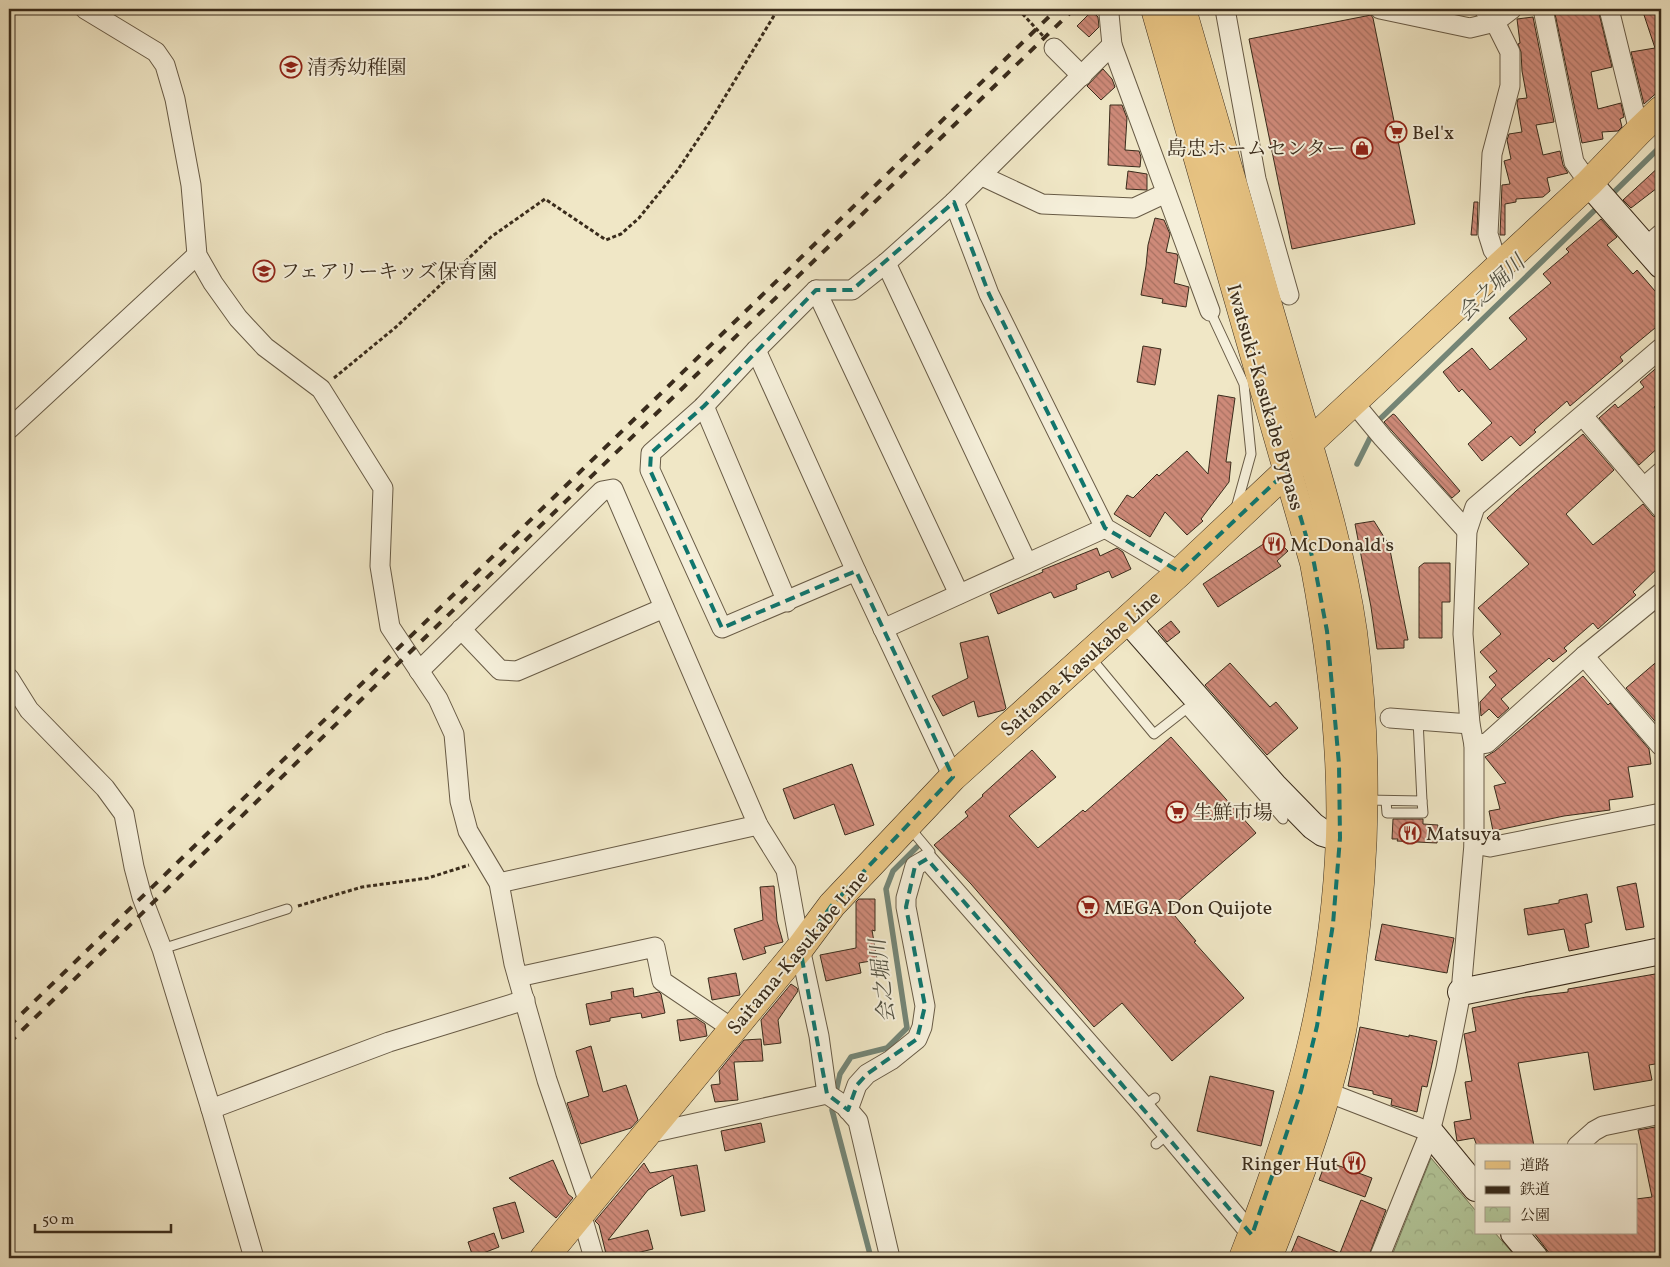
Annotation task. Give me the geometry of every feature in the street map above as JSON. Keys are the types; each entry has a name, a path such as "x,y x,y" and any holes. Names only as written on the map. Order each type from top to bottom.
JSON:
{"main road":[{"name":"Iwatsuki-Kasukabe Bypass","path":"1155,9 1314,563 1327,631 1339,764 1340,838 1333,924 1317,1026 1301,1091 1280,1162 1248,1246"},
{"name":"Iwatsuki-Kasukabe Bypass","path":"1182,9 1339,553 1352,628 1361,699 1364,763 1375,801 1363,848 1357,925 1342,1030 1327,1092 1303,1169 1268,1258"},
{"name":"Saitama-Kasukabe Line","path":"544,1258 800,948 832,905 952,777 1096,665 1128,620 1287,471 1308,444 1360,411 1503,264 1599,194 1639,131 1661,110"}],"street":[{"path":"85,9 156,52 165,65 175,99 191,185 197,255 213,283 238,318 265,347 321,389 383,488 380,566 390,627 438,699 454,734 460,800 468,831 499,883 518,977 585,1208 594,1258"},
{"path":"1111,9 1108,14 1112,45 1210,310"},
{"path":"1225,9 1256,179 1289,295"},
{"path":"1380,9 1470,28 1489,15 1512,9"},
{"path":"1543,9 1574,162 1599,194 1656,249"},
{"path":"1609,9 1639,131"},
{"path":"1489,15 1510,52 1510,86 1492,154 1488,234 1493,250 1503,264"},
{"path":"856,571 787,602 722,628 650,470 651,453 704,406 816,290 852,290 886,263 982,176 1112,45"},
{"path":"1054,48 1082,76"},
{"path":"982,176 1042,204 1134,208 1166,193"},
{"path":"954,202 989,294 1105,528 1180,572"},
{"path":"9,429 197,255"},
{"path":"886,263 1028,563"},
{"path":"816,290 960,594"},
{"path":"1379,1258 1430,1132 1446,1068 1461,992 1474,844 1474,745 1470,724 1463,634 1467,531 1475,507 1661,348"},
{"path":"756,350 952,777"},
{"path":"704,406 787,602"},
{"path":"1360,411 1382,438 1467,531"},
{"path":"1583,416 1661,508"},
{"path":"1644,487 1661,472"},
{"path":"419,671 602,491 613,489 758,825 786,870 819,1036 836,1100 858,1120 890,1258"},
{"path":"883,629 1105,528"},
{"path":"1474,745 1487,743 1584,656 1661,593"},
{"path":"461,629 500,670 517,671 664,608"},
{"path":"1128,620 1269,792 1323,833 1340,838"},
{"path":"1584,656 1661,746"},
{"path":"9,678 29,710 105,788 124,814 142,897 162,949 212,1109 254,1258"},
{"path":"1390,718 1470,724"},
{"path":"1474,844 1490,847 1661,812"},
{"path":"499,883 758,825"},
{"path":"646,1134 836,1100 857,1085 867,1074 891,1060 917,1039 922,1027 925,1006 906,907 906,898 915,866 927,859 1150,1102 1162,1139 1248,1246"},
{"path":"518,977 655,946 662,981 733,1029"},
{"path":"1461,992 1661,951"},
{"path":"212,1109 389,1042 525,1000"},
{"path":"1327,1092 1430,1132 1475,1187"},
{"path":"1578,1144 1603,1126 1661,1114"},
{"path":"1515,1234 1535,1258"}],"lane":[{"path":"1210,310 1244,384 1248,419 1251,454 1232,522"},
{"path":"1096,665 1154,734 1186,708 1269,792 1283,819"},
{"path":"1375,801 1422,801 1418,720"},
{"path":"907,825 930,852 927,859"},
{"path":"162,949 287,909"}],"path":[{"path":"321,389 396,328 491,237 545,200 606,240 622,234 639,218 677,171 711,120 778,9"},
{"path":"1018,9 1054,48"},
{"path":"287,909 362,887 428,878 486,860"}],"highlighted area":[{"path":"954,202 989,294 1105,528 1180,572 1287,471 1314,563 1327,631 1339,764 1340,838 1333,924 1317,1026 1301,1091 1252,1235 927,859 915,866 906,907 925,1006 917,1039 867,1074 857,1085 848,1110 827,1094 800,948 832,905 953,777 856,571 722,628 650,470 651,453 704,406 816,290 852,290"}],"green space":[{"path":"1431,1158 1475,1210 1475,1234 1496,1234 1517,1258 1391,1258"}],"building":[{"path":"1554,9 1598,9 1612,67 1591,72 1598,109 1621,103 1624,117 1620,119 1622,127 1618,131 1602,132 1603,139 1582,143"},
{"path":"1642,9 1661,9 1661,89 1644,104 1631,52 1655,48"},
{"path":"1092,11 1098,17 1099,27 1089,37 1077,26"},
{"path":"1371,15 1415,224 1292,249 1249,39"},
{"path":"1533,17 1554,122 1536,125 1543,155 1560,151 1563,165 1568,173 1547,178 1550,191 1543,197 1516,199 1516,202 1505,204 1505,235 1500,235 1502,185 1510,184 1504,161 1511,159 1507,140 1509,134 1522,132 1517,103 1518,99 1527,98 1521,52 1518,44 1520,43 1517,19"},
{"path":"1103,69 1112,79 1115,87 1101,100 1087,86"},
{"path":"1110,105 1122,105 1127,118 1125,150 1139,151 1141,157 1140,167 1108,165"},
{"path":"1661,165 1661,185 1631,208 1623,200"},
{"path":"1128,171 1147,174 1147,190 1126,189"},
{"path":"1474,202 1478,202 1477,235 1471,235"},
{"path":"1155,218 1164,220 1170,234 1166,252 1177,254 1178,257 1174,283 1189,287 1186,307 1162,303 1163,299 1141,295 1148,245"},
{"path":"1601,219 1617,237 1607,245 1633,274 1637,270 1661,298 1661,323 1620,357 1623,361 1570,406 1567,401 1534,430 1536,432 1520,446 1511,436 1482,461 1468,444 1492,423 1462,389 1459,392 1443,372 1472,348 1490,370 1527,339 1509,318 1551,283 1543,274 1569,252 1566,249"},
{"path":"1143,346 1161,349 1155,385 1137,382"},
{"path":"1661,364 1661,401 1654,407 1661,416 1661,445 1639,465 1599,418 1615,404 1618,408 1644,387 1640,382"},
{"path":"1218,395 1235,398 1226,462 1231,462 1229,482 1201,519 1203,521 1187,535 1165,512 1150,537 1114,514 1127,495 1133,498 1157,474 1159,476 1187,451 1208,474"},
{"path":"1393,414 1460,491 1452,498 1384,422"},
{"path":"1583,434 1614,470 1566,514 1593,545 1643,504 1653,516 1661,519 1661,565 1633,592 1636,595 1598,629 1593,623 1564,648 1567,651 1553,662 1549,658 1501,699 1509,708 1498,718 1489,709 1481,716 1480,702 1496,685 1489,677 1497,671 1480,652 1501,634 1478,608 1529,564 1487,518"},
{"path":"1374,521 1389,545 1408,640 1404,640 1404,648 1377,649 1355,524"},
{"path":"1277,540 1288,551 1277,561 1281,566 1218,607 1203,584 1265,543 1269,548"},
{"path":"1097,548 1100,556 1117,548 1123,552 1131,569 1112,578 1109,571 1076,585 1077,589 1054,598 1051,592 998,614 990,594 1043,572 1042,570"},
{"path":"1424,563 1450,563 1450,602 1442,602 1442,638 1419,638 1419,567"},
{"path":"1171,621 1180,632 1167,642 1158,631"},
{"path":"988,636 1006,708 978,717 974,701 943,716 932,696 968,678 960,643"},
{"path":"1661,658 1661,728 1626,688"},
{"path":"1230,663 1270,707 1276,702 1298,728 1267,755 1205,685"},
{"path":"1583,676 1608,705 1610,703 1649,749 1651,764 1628,767 1633,797 1609,800 1610,810 1564,816 1493,831 1489,811 1500,809 1494,786 1506,783 1485,757 1495,751"},
{"path":"1171,737 1256,833 1169,909 1196,941 1194,942 1244,998 1172,1061 1122,1003 1094,1027 971,884 934,845 968,816 965,812 1032,750 1056,777 1009,816 1038,848 1083,810 1085,812"},
{"path":"852,764 874,825 845,835 834,804 794,819 783,789"},
{"path":"1393,819 1423,819 1423,824 1438,825 1437,843 1397,841 1398,839 1392,839"},
{"path":"1636,883 1644,927 1626,930 1617,887"},
{"path":"774,886 777,921 783,942 764,947 766,953 743,960 734,929 763,920 760,887"},
{"path":"1587,894 1592,922 1585,924 1589,947 1569,951 1564,929 1528,935 1524,909 1559,903 1559,900"},
{"path":"859,899 875,899 875,931 872,930 877,960 859,963 861,973 826,981 820,955 856,948 856,902"},
{"path":"1382,924 1454,938 1447,973 1375,960"},
{"path":"736,973 740,995 712,1000 708,978"},
{"path":"1661,973 1661,1063 1649,1065 1652,1080 1594,1090 1588,1052 1518,1063 1534,1144 1476,1144 1474,1138 1457,1141 1454,1122 1471,1119 1465,1082 1472,1081 1464,1034 1476,1031 1472,1008 1526,997 1568,992 1568,989"},
{"path":"791,984 798,991 778,1020 781,1043 764,1045 761,1020"},
{"path":"633,988 634,997 659,992 665,1013 642,1018 641,1013 610,1018 610,1021 590,1025 586,1004 612,999 611,992"},
{"path":"696,1018 705,1024 707,1036 680,1041 677,1020"},
{"path":"1360,1027 1437,1041 1427,1087 1422,1086 1417,1112 1391,1105 1392,1099 1373,1094 1373,1091 1348,1086"},
{"path":"761,1039 763,1061 734,1062 738,1100 715,1102 711,1085 720,1084 719,1071 744,1040"},
{"path":"591,1046 603,1092 626,1085 638,1120 631,1128 581,1144 567,1103 589,1096 576,1051"},
{"path":"1210,1076 1274,1091 1261,1146 1197,1131"},
{"path":"761,1123 765,1142 725,1151 721,1131"},
{"path":"1661,1126 1661,1258 1553,1258 1535,1234 1638,1234 1638,1199 1652,1197 1638,1130"},
{"path":"553,1160 568,1194 573,1198 556,1218 509,1178"},
{"path":"1326,1161 1372,1178 1365,1197 1319,1180"},
{"path":"644,1163 650,1173 697,1165 705,1211 681,1216 673,1175 648,1190 608,1240 648,1230 653,1249 616,1258 607,1258 599,1225 595,1221"},
{"path":"1361,1200 1386,1210 1368,1258 1289,1258 1298,1236 1340,1253"},
{"path":"515,1202 524,1232 502,1239 493,1208"},
{"path":"494,1233 499,1247 473,1257 468,1242"}],"waterway":[{"name":"会之堀川","path":"1609,197 1661,146"},
{"name":"会之堀川","path":"1377,424 1600,205"},
{"name":"会之堀川","path":"1357,464 1373,432"},
{"name":"会之堀川","path":"871,1258 832,1110 840,1074 851,1057 887,1048 907,1028 886,889 893,871 917,847"}],"railway":[{"path":"9,1026 1057,9"},
{"path":"9,1043 1074,9"}],"place":[{"name":"清秀幼稚園","path":"291,67"},
{"name":"Bel'x","path":"1396,132"},
{"name":"島忠ホームセンター","path":"1362,148"},
{"name":"フェアリーキッズ保育園","path":"264,271"},
{"name":"McDonald's","path":"1274,544"},
{"name":"生鮮市場","path":"1177,812"},
{"name":"Matsuya","path":"1410,833"},
{"name":"MEGA Don Quijote","path":"1088,907"},
{"name":"Ringer Hut","path":"1354,1163"}]}
